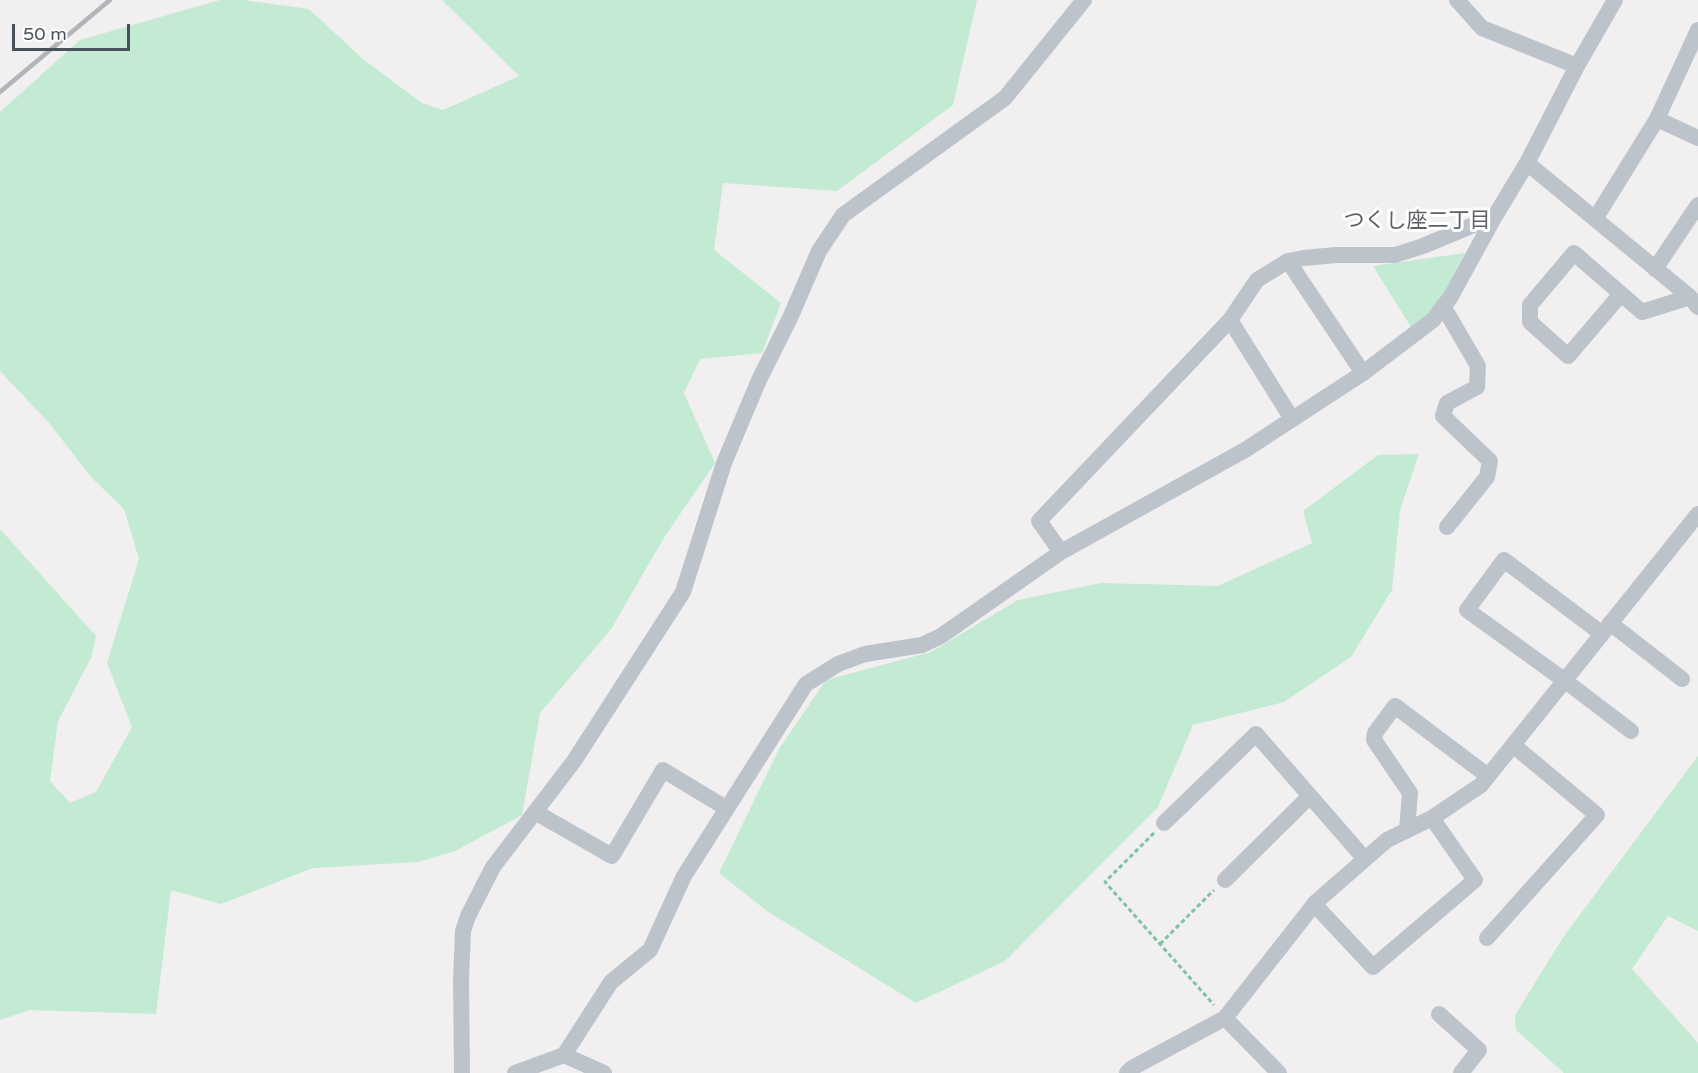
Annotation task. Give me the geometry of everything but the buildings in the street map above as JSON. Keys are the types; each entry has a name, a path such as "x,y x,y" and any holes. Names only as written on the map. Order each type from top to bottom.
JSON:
{"street":[{"path":"462,1073 461,979 463,931 468,916 493,867 574,761 683,592 724,463 759,380 790,318 819,251 843,215 1005,98 1084,0"},
{"path":"1456,0 1482,28 1577,66"},
{"path":"515,1073 564,1055 611,982 650,950 684,876 806,684 838,664 865,654 922,645 940,636 1061,552 1245,450 1363,373 1433,320 1527,163 1577,66 1615,0"},
{"path":"1595,219 1657,119 1698,30"},
{"path":"1657,119 1698,138"},
{"path":"1527,163 1694,302"},
{"path":"1655,269 1698,205"},
{"path":"1061,552 1039,521 1230,320 1257,280 1288,261 1336,255 1395,255 1495,216"},
{"path":"1621,294 1568,356 1530,322 1530,304 1574,253 1642,312 1694,302"},
{"path":"1288,261 1363,373"},
{"path":"1443,306 1478,366 1477,387 1447,404 1443,416 1490,461 1488,477 1447,526"},
{"path":"1230,320 1292,419"},
{"path":"1127,1073 1132,1068 1225,1018 1314,904 1364,858 1387,840 1432,818 1481,785 1696,519"},
{"path":"1631,731 1467,610 1504,560 1682,679"},
{"path":"1407,830 1410,793 1374,740 1375,733 1395,706 1488,776"},
{"path":"1164,823 1256,734 1364,858"},
{"path":"1487,938 1597,815 1513,745"},
{"path":"535,812 612,856 663,770 726,808"},
{"path":"1225,879 1310,796"},
{"path":"1314,904 1373,967 1475,880 1432,818"},
{"path":"1439,1014 1479,1050 1461,1073"},
{"path":"1225,1018 1279,1073"},
{"path":"564,1055 604,1073"}],"path":[{"path":"1164,823 1105,882 1225,1018"},
{"path":"1160,944 1225,879"}],"green space":[{"path":"220,0 243,0 309,9 364,60 422,103 443,110 519,76 442,0 977,0 953,105 837,191 723,183 714,250 781,303 762,353 700,359 684,393 715,463 665,536 611,629 540,713 522,815 455,851 418,862 313,868 221,904 171,890 156,1014 30,1010 0,1020 0,529 96,636 91,658 58,721 50,781 70,803 96,792 132,727 107,663 139,559 124,509 91,477 50,424 0,371 0,112 80,40"},
{"path":"1465,253 1442,297 1430,313 1411,327 1373,266"},
{"path":"1419,454 1400,510 1392,590 1351,657 1284,702 1193,725 1158,807 1005,961 916,1003 767,911 719,873 779,749 826,680 931,652 1018,600 1101,583 1218,586 1312,543 1303,511 1378,455"},
{"path":"1698,756 1698,931 1668,916 1632,969 1698,1043 1698,1073 1564,1073 1516,1030 1515,1015 1564,936"}],"railway":[{"path":"0,92 110,0"}],"district":[{"name":"つくし座二丁目","path":"1417,221"}]}
